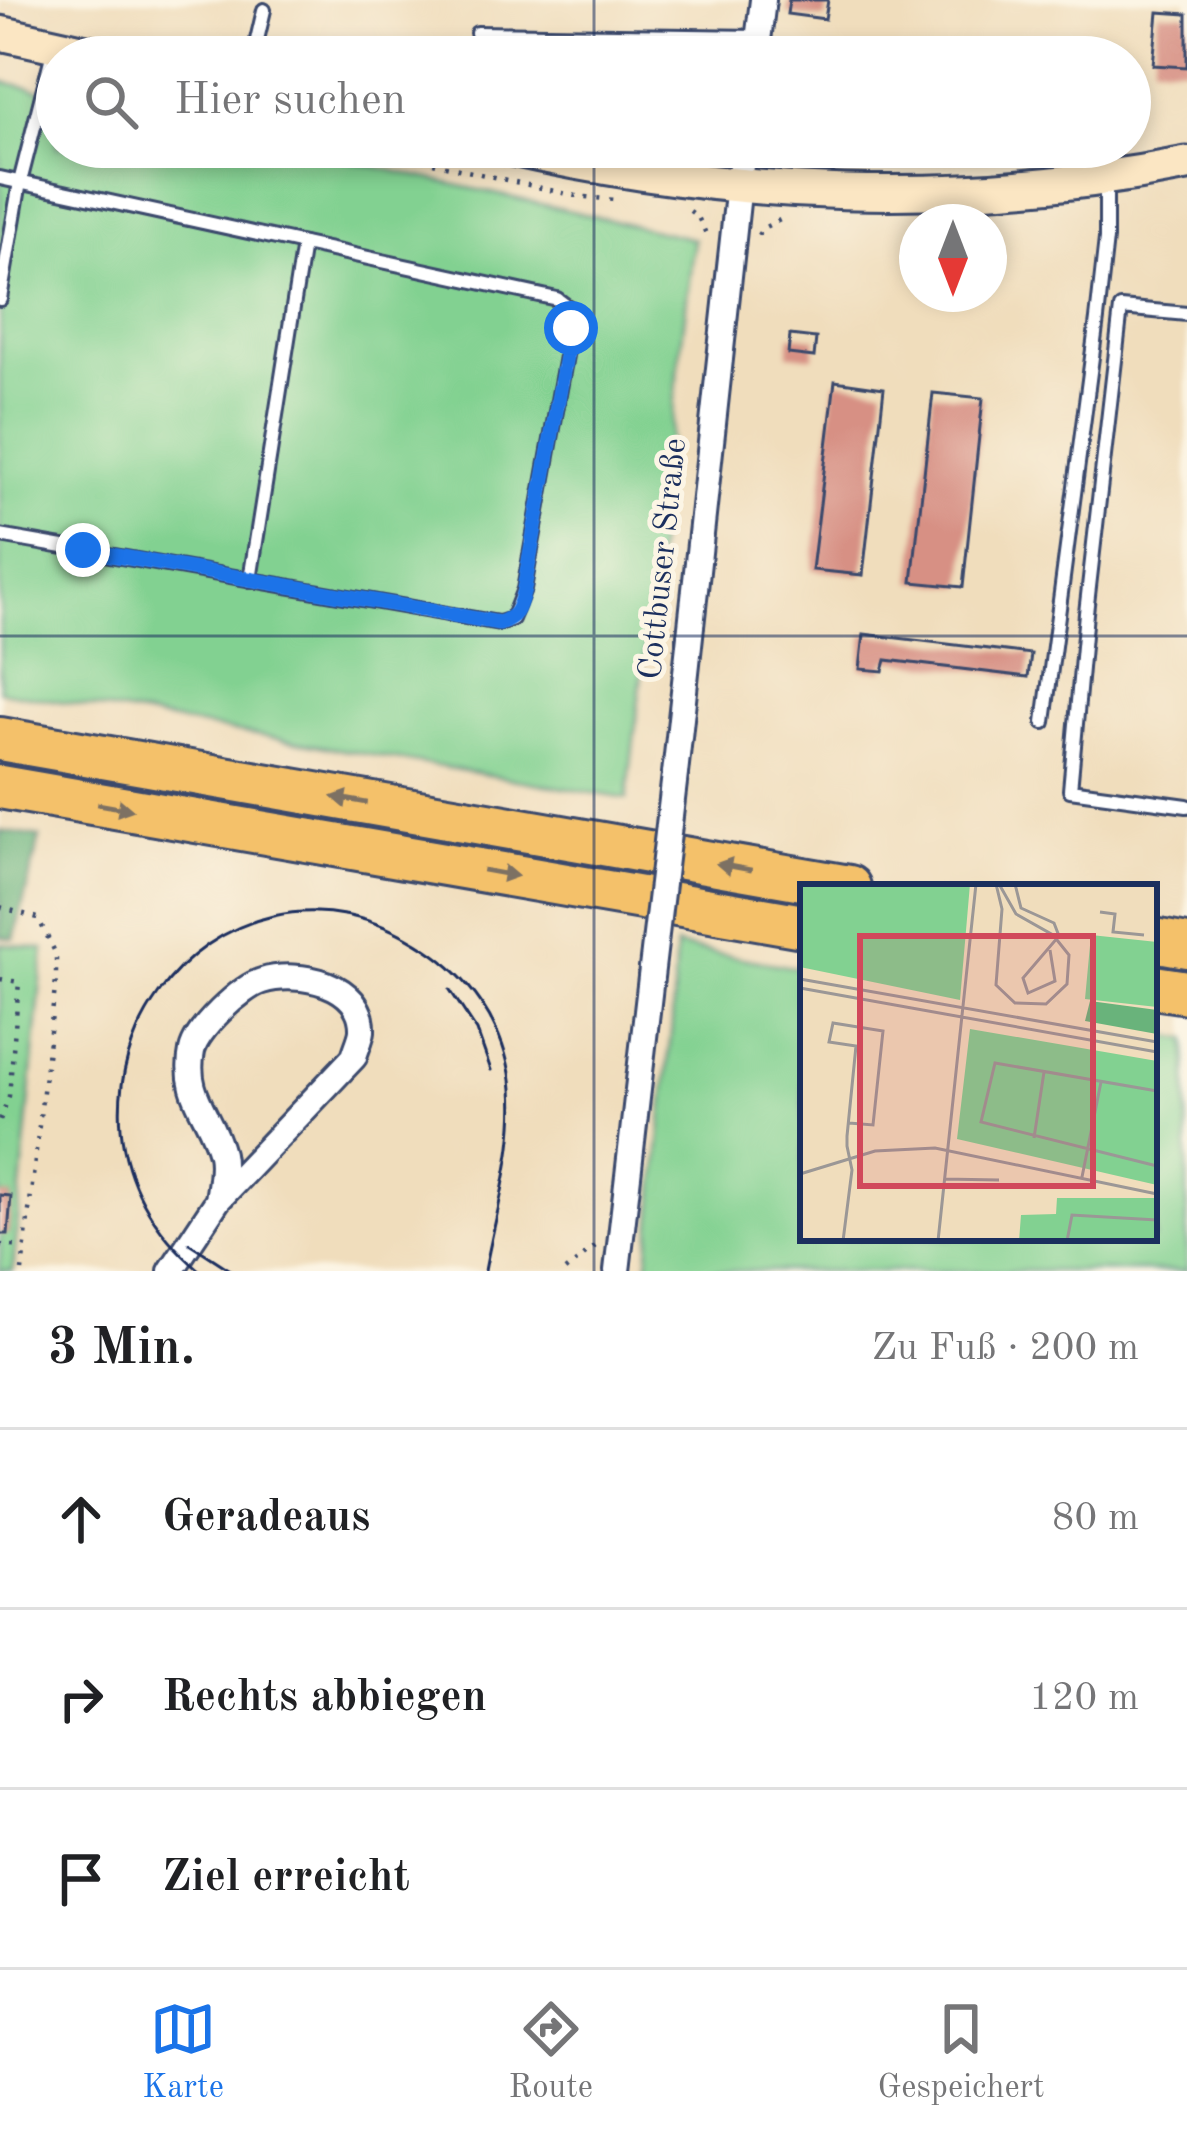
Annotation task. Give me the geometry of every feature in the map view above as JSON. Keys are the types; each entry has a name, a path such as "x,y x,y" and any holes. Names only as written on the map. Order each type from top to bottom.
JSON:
{"highway":[{"path":"0,739 832,884"},
{"path":"0,787 800,925"},
{"path":"1157,941 1187,946"},
{"path":"1157,987 1187,992"}],"main road":[{"path":"0,33 36,41"},
{"path":"594,168 802,193 876,194 1106,180 1187,164"}],"street":[{"path":"759,36 763,0"},
{"name":"Cottbuser Straße","path":"617,1271 740,168"},
{"path":"171,1271 218,1200 354,1057 362,1029 351,999 329,983 299,978 259,981 209,1022 193,1044 189,1073 195,1102 212,1128 222,1160 218,1200"}],"lane":[{"path":"258,36 264,10"},
{"path":"477,34 520,36"},
{"path":"0,299 36,119"},
{"path":"0,178 557,299 569,308 571,328 524,589 512,619 499,623 0,536"},
{"path":"1044,722 1099,299 1106,180"},
{"path":"250,580 303,244"},
{"path":"1187,314 1121,308 1070,790 1187,806"}],"path":[{"path":"0,907 38,918 56,953 22,1271"},
{"path":"0,980 20,982 9,1096 0,1120"},
{"path":"566,1271 622,1229"},
{"path":"0,1245 25,1247"}],"green space":[{"path":"0,81 36,89 36,168 382,168 694,239 627,799 0,691"},
{"path":"0,831 40,837 14,939 0,937"},
{"path":"0,944 44,949 13,1271 0,1271 0,1234 8,1233 11,1197 0,1195"},
{"path":"676,946 800,968 800,1241 1157,1241 1157,1034 1187,1039 1187,1271 647,1271"}],"building":[{"path":"789,0 828,0 825,19 787,14"},
{"path":"1158,12 1187,14 1187,67 1153,65"},
{"path":"790,335 816,338 814,357 788,354"},
{"path":"835,381 884,388 863,575 812,570"},
{"path":"933,393 983,398 963,587 912,582"},
{"path":"864,634 1031,654 1028,677 886,660 883,671 860,669"},
{"path":"0,1195 11,1196 8,1234 0,1234"}],"tram line":[{"path":"200,1271 144,1203 121,1130 128,1058 158,994 209,944 273,916 347,915 426,949 442,961 481,1002 499,1036 510,1073 512,1122 485,1271"},
{"path":"450,990 477,1031 491,1070"},
{"path":"189,1243 232,1271"}],"route":[{"path":"83,550 499,623 512,619 524,589 571,328"}]}
